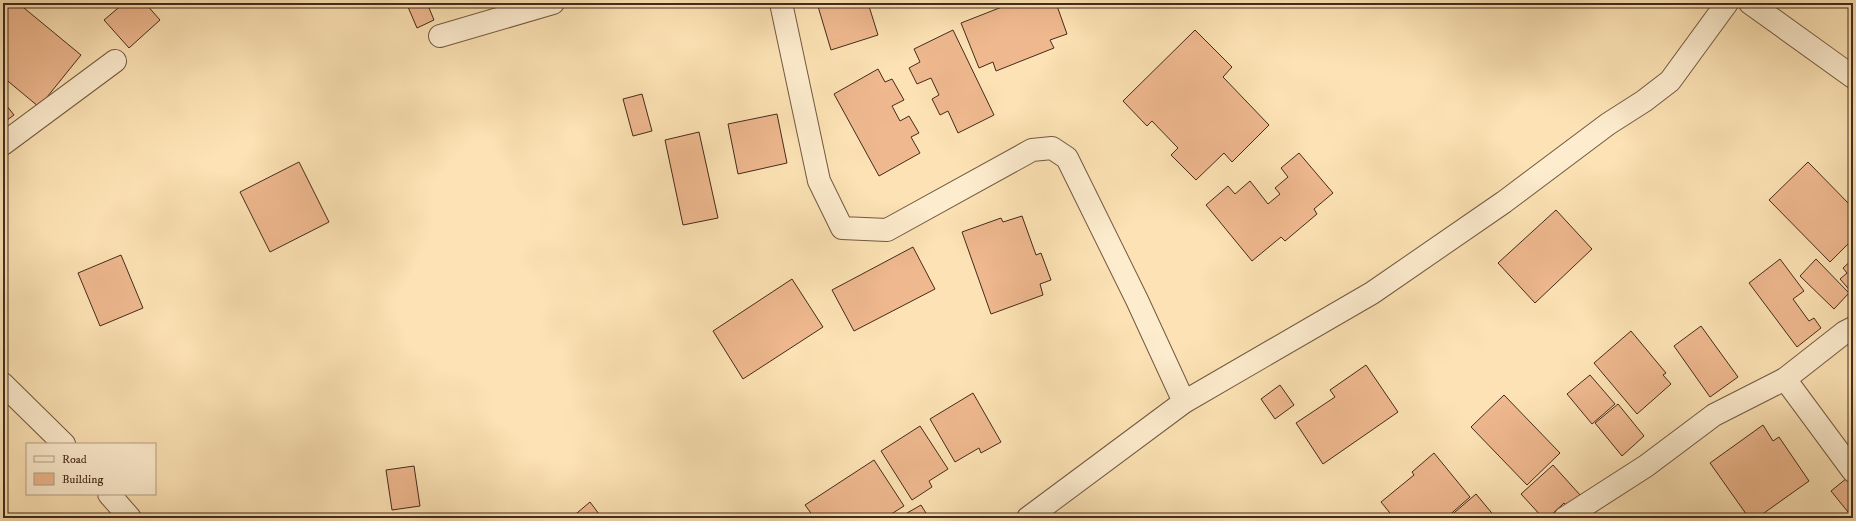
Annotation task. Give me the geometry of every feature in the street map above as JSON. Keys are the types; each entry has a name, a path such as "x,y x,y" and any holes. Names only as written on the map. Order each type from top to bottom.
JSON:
{"street":[{"path":"440,36 553,3"},
{"path":"780,3 819,180 842,228 887,230 1032,150 1052,148 1067,158 1137,300 1184,402"},
{"path":"1028,518 1184,402 1372,293 1504,202 1608,124 1644,101 1670,81 1726,3"},
{"path":"1750,3 1853,77"},
{"path":"3,144 115,61"},
{"path":"1565,518 1646,466 1714,415 1785,379 1853,328"},
{"path":"1785,379 1853,470"},
{"path":"3,384 63,443"},
{"path":"110,495 130,518"}],"building":[{"path":"3,3 18,3 81,55 39,107 3,77"},
{"path":"124,3 145,3 160,20 129,48 104,20"},
{"path":"417,3 427,3 434,20 417,28 408,7"},
{"path":"468,3 481,3 469,6"},
{"path":"817,3 868,3 878,35 831,50"},
{"path":"1012,3 1056,3 1067,34 1050,40 1054,48 996,71 993,62 979,68 961,23"},
{"path":"953,30 994,115 958,133 948,111 940,115 932,99 939,95 931,78 917,84 909,68 920,62 914,49"},
{"path":"1195,30 1232,67 1223,77 1269,125 1232,162 1224,153 1196,180 1171,155 1178,148 1152,121 1147,126 1123,101"},
{"path":"878,69 885,82 892,79 904,100 892,106 900,121 909,116 919,133 911,137 920,153 879,176 834,94"},
{"path":"642,94 652,131 633,136 623,99"},
{"path":"3,101 14,115 3,123"},
{"path":"777,114 787,163 738,174 728,124"},
{"path":"699,132 718,218 683,225 665,140"},
{"path":"1299,153 1333,193 1314,209 1317,214 1285,241 1281,237 1252,261 1206,205 1228,186 1235,194 1250,181 1268,204 1280,194 1275,188 1288,177 1281,168"},
{"path":"299,162 329,222 270,252 240,192"},
{"path":"1808,162 1853,208 1853,239 1830,262 1769,200"},
{"path":"1556,210 1592,249 1535,303 1498,263"},
{"path":"1022,216 1036,255 1041,253 1051,280 1040,284 1043,295 991,314 962,232 1001,218 1003,222"},
{"path":"913,247 935,289 854,331 832,290"},
{"path":"121,255 143,308 100,326 78,273"},
{"path":"1780,259 1804,291 1793,299 1809,321 1814,318 1821,328 1797,347 1749,283"},
{"path":"1816,259 1849,293 1834,309 1800,276"},
{"path":"1853,259 1853,294 1840,279 1847,273 1843,268"},
{"path":"792,279 823,327 743,379 713,331"},
{"path":"1701,326 1738,377 1710,397 1674,346"},
{"path":"1631,331 1666,373 1663,375 1671,384 1637,414 1594,363"},
{"path":"1366,365 1398,412 1323,464 1296,423 1335,397 1330,390"},
{"path":"1590,375 1615,404 1592,424 1567,394"},
{"path":"1280,385 1294,405 1275,419 1261,399"},
{"path":"973,393 1001,442 981,453 979,448 955,462 930,419"},
{"path":"1504,395 1560,453 1527,485 1471,427"},
{"path":"1618,404 1644,436 1622,456 1595,423"},
{"path":"1763,425 1773,441 1779,437 1809,481 1757,518 1749,518 1710,463"},
{"path":"920,426 948,469 929,481 932,487 912,500 881,451"},
{"path":"1434,453 1470,497 1446,518 1394,518 1381,502 1414,475 1412,472"},
{"path":"874,460 904,506 885,518 810,518 813,516 805,505"},
{"path":"1553,465 1581,496 1568,508 1564,503 1548,518 1543,518 1521,494"},
{"path":"414,466 420,506 392,510 386,470"},
{"path":"1847,478 1853,485 1853,508 1848,512 1831,491"},
{"path":"1476,494 1496,518 1448,518"},
{"path":"590,502 602,518 571,518"},
{"path":"921,505 929,518 910,518 907,513"},
{"path":"22,514 25,518 17,518"}]}
